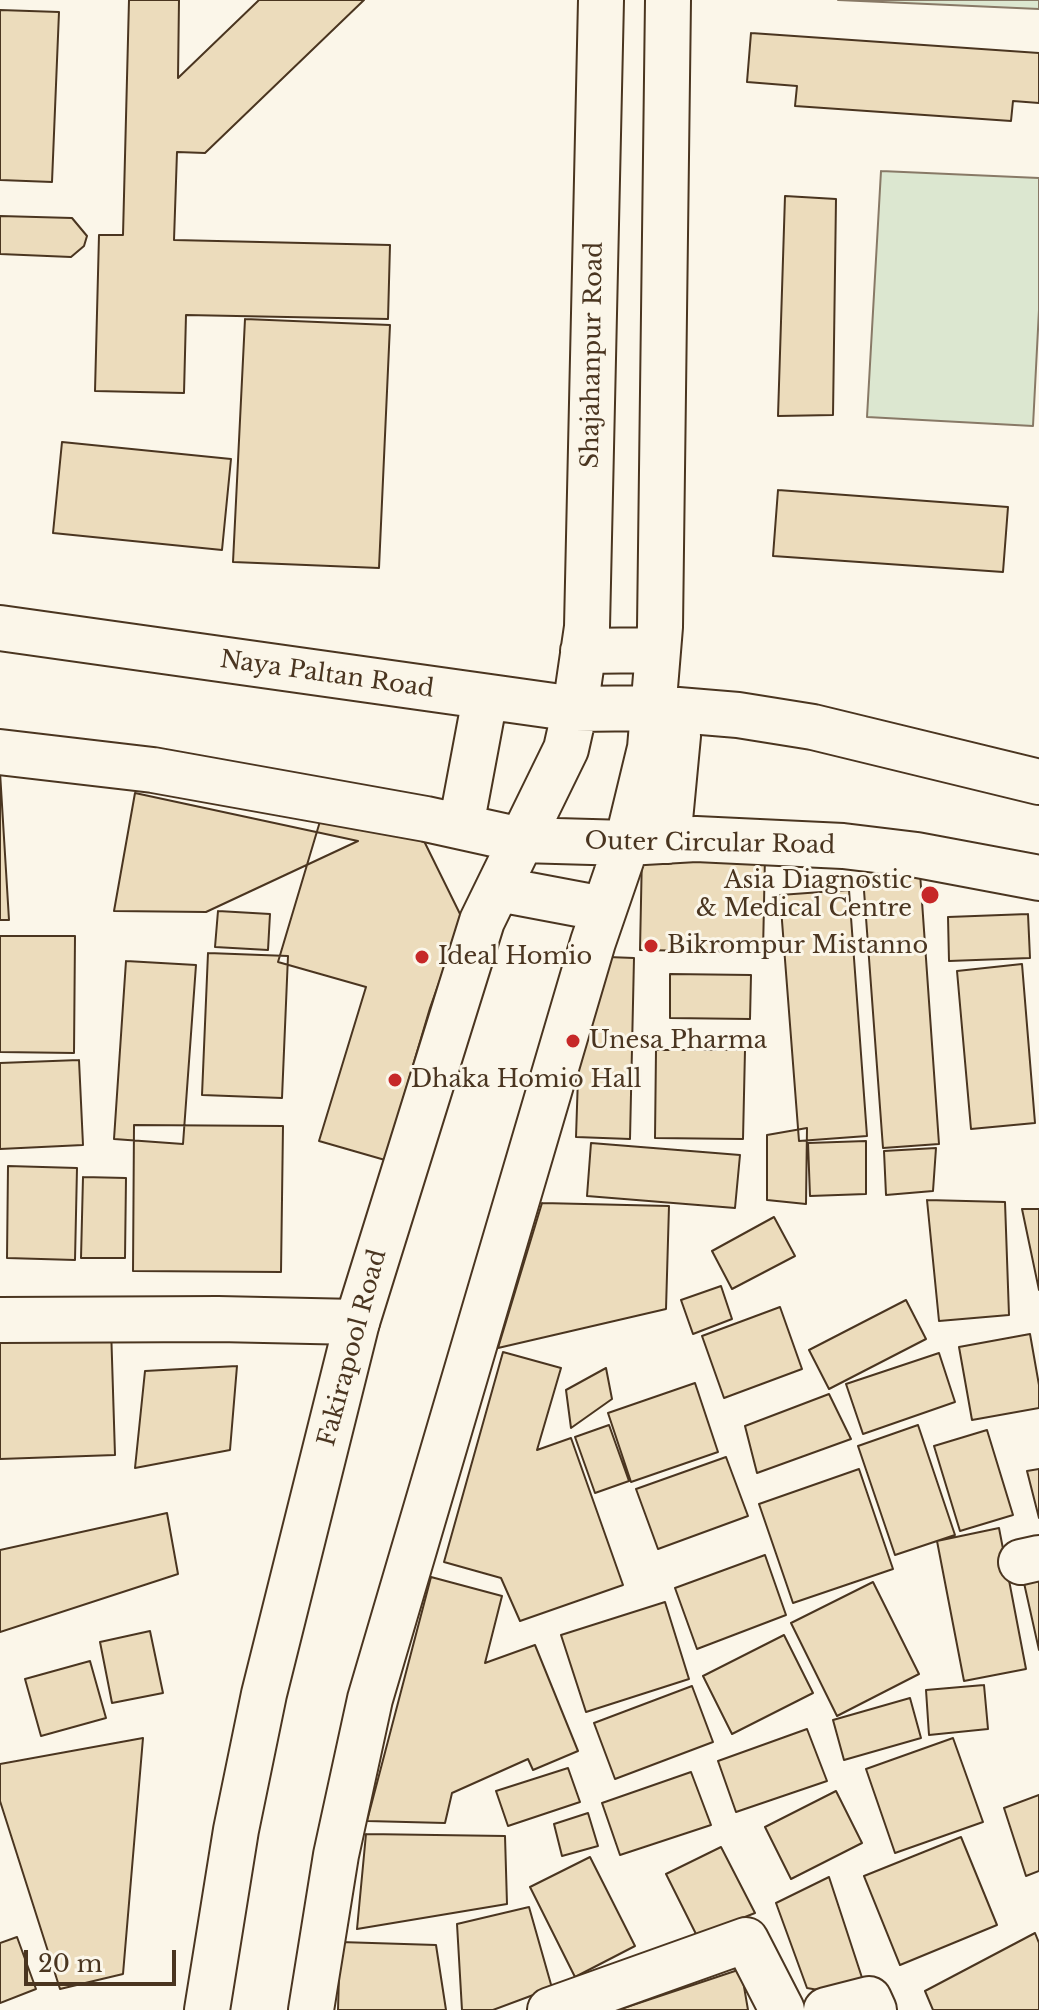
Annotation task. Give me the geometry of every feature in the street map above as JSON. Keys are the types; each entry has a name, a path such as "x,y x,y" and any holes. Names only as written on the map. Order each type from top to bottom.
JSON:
{"main road":[{"name":"Shajahanpur Road","path":"575,709 587,627 601,0"},
{"path":"311,2010 336,1855 370,1699 604,909 648,842 643,784 667,710 658,650 668,0"},
{"name":"Naya Paltan Road","path":"0,628 485,698 575,709 667,710"},
{"path":"583,651 658,650"},
{"path":"461,826 485,698"},
{"name":"Fakirapool Road","path":"207,2010 236,1830 264,1694 357,1322 482,921 566,749 575,709"},
{"path":"667,710 738,715 813,727 1039,782"},
{"path":"0,752 153,770 461,826 521,840"},
{"name":"Outer Circular Road","path":"521,840 761,841 843,846 917,855 1039,878"},
{"path":"498,889 604,909"},
{"path":"0,1320 357,1322"},
{"path":"550,2010 746,1940 782,2010"},
{"path":"826,2010 869,1999 874,2010"}],"green space":[{"path":"838,0 1039,0 1039,9"},
{"path":"881,171 1039,178 1039,310 1033,426 867,417"}],"building":[{"path":"129,0 179,0 178,78 259,0 364,0 205,153 177,152 174,240 390,245 388,319 186,315 184,393 95,391 99,235 123,235"},
{"path":"0,10 59,12 52,182 0,180"},
{"path":"751,33 1039,53 1039,103 1013,101 1011,121 795,106 797,86 747,82"},
{"path":"785,196 836,199 833,415 778,416"},
{"path":"0,216 72,218 87,236 84,246 71,257 0,254"},
{"path":"245,319 390,325 379,568 233,562"},
{"path":"62,442 231,459 222,550 53,533"},
{"path":"778,490 1008,507 1003,572 773,556"},
{"path":"0,772 9,920 0,920"},
{"path":"135,793 358,841 206,912 114,911"},
{"path":"321,818 424,841 462,918 430,1008 385,1160 319,1141 366,987 278,962"},
{"path":"642,853 765,855 763,952 640,950"},
{"path":"920,873 939,1144 883,1148 863,877"},
{"path":"849,890 867,1136 799,1141 780,895"},
{"path":"218,911 270,914 268,950 215,947"},
{"path":"1028,914 1030,958 949,961 948,917"},
{"path":"0,936 75,936 74,1053 0,1052"},
{"path":"208,953 288,956 282,1098 202,1095"},
{"path":"582,956 634,958 630,1139 576,1137"},
{"path":"126,961 196,965 183,1144 114,1139"},
{"path":"1022,964 1035,1123 971,1129 957,971"},
{"path":"670,974 751,975 750,1019 670,1018"},
{"path":"656,1050 745,1050 743,1139 655,1138"},
{"path":"79,1060 83,1145 0,1149 0,1063"},
{"path":"134,1125 283,1126 281,1272 133,1271"},
{"path":"807,1128 806,1204 767,1200 767,1135"},
{"path":"866,1141 866,1194 810,1196 808,1143"},
{"path":"591,1143 740,1155 735,1208 587,1196"},
{"path":"936,1148 933,1191 886,1195 884,1151"},
{"path":"8,1166 77,1168 75,1260 7,1258"},
{"path":"83,1177 126,1178 125,1258 81,1258"},
{"path":"927,1200 1005,1202 1009,1315 939,1321"},
{"path":"542,1203 669,1206 666,1309 498,1348"},
{"path":"1022,1209 1039,1209 1039,1290"},
{"path":"774,1217 795,1256 732,1289 712,1251"},
{"path":"721,1286 732,1319 693,1334 681,1300"},
{"path":"906,1300 926,1339 829,1389 809,1350"},
{"path":"780,1307 802,1369 724,1398 702,1336"},
{"path":"111,1327 115,1455 0,1459 0,1331"},
{"path":"1030,1334 1039,1385 1039,1408 972,1420 959,1347"},
{"path":"503,1352 561,1368 537,1450 571,1438 623,1585 520,1621 501,1578 444,1562"},
{"path":"939,1353 955,1402 863,1434 846,1384"},
{"path":"237,1366 230,1450 135,1468 145,1371"},
{"path":"606,1368 612,1399 571,1428 566,1390"},
{"path":"695,1383 718,1452 631,1482 608,1413"},
{"path":"829,1394 851,1439 757,1473 745,1426"},
{"path":"609,1425 629,1481 595,1493 575,1437"},
{"path":"918,1425 955,1535 895,1555 858,1446"},
{"path":"987,1430 1013,1515 960,1531 934,1446"},
{"path":"726,1457 748,1516 658,1549 636,1489"},
{"path":"859,1469 893,1569 793,1603 759,1504"},
{"path":"1039,1469 1039,1518 1027,1471"},
{"path":"167,1513 178,1574 0,1632 0,1550"},
{"path":"999,1528 1026,1669 964,1681 937,1541"},
{"path":"765,1555 786,1615 697,1649 675,1588"},
{"path":"1039,1570 1039,1650 1022,1574"},
{"path":"431,1577 502,1596 485,1663 535,1645 578,1751 533,1770 528,1759 452,1793 445,1823 367,1821"},
{"path":"873,1582 919,1674 837,1716 791,1623"},
{"path":"665,1602 689,1679 586,1712 561,1635"},
{"path":"150,1631 163,1693 112,1703 100,1642"},
{"path":"784,1635 813,1693 732,1734 703,1676"},
{"path":"90,1661 106,1718 41,1736 25,1679"},
{"path":"984,1685 988,1729 929,1735 926,1690"},
{"path":"692,1686 713,1742 615,1779 594,1723"},
{"path":"910,1698 921,1738 844,1760 833,1720"},
{"path":"807,1729 827,1781 736,1812 718,1761"},
{"path":"143,1738 123,1974 60,1989 0,1801 0,1764"},
{"path":"953,1738 983,1822 895,1853 866,1769"},
{"path":"568,1768 580,1802 508,1826 496,1791"},
{"path":"691,1772 711,1825 620,1855 602,1803"},
{"path":"836,1791 862,1843 791,1879 765,1827"},
{"path":"1039,1795 1039,1871 1026,1876 1004,1808"},
{"path":"588,1813 598,1846 562,1856 554,1824"},
{"path":"366,1834 505,1836 507,1904 357,1929"},
{"path":"961,1837 997,1925 900,1965 864,1876"},
{"path":"721,1847 755,1913 697,1936 666,1874"},
{"path":"590,1857 635,1946 575,1977 530,1887"},
{"path":"829,1877 869,1999 807,1988 776,1903"},
{"path":"529,1907 552,1988 493,2010 462,2010 457,1924"},
{"path":"1035,1933 1039,1943 1039,2010 933,2010 925,1991"},
{"path":"17,1937 36,1989 0,2003 0,1943"},
{"path":"340,1942 436,1945 446,2010 338,2010"},
{"path":"741,1969 748,2010 618,2010"}],"place":[{"name":"Asia Diagnostic & Medical Centre","path":"930,895"},
{"name":"Bikrompur Mistanno","path":"651,946"},
{"name":"Ideal Homio","path":"422,957"},
{"name":"Unesa Pharma","path":"573,1041"},
{"name":"Dhaka Homio Hall","path":"395,1080"}]}
